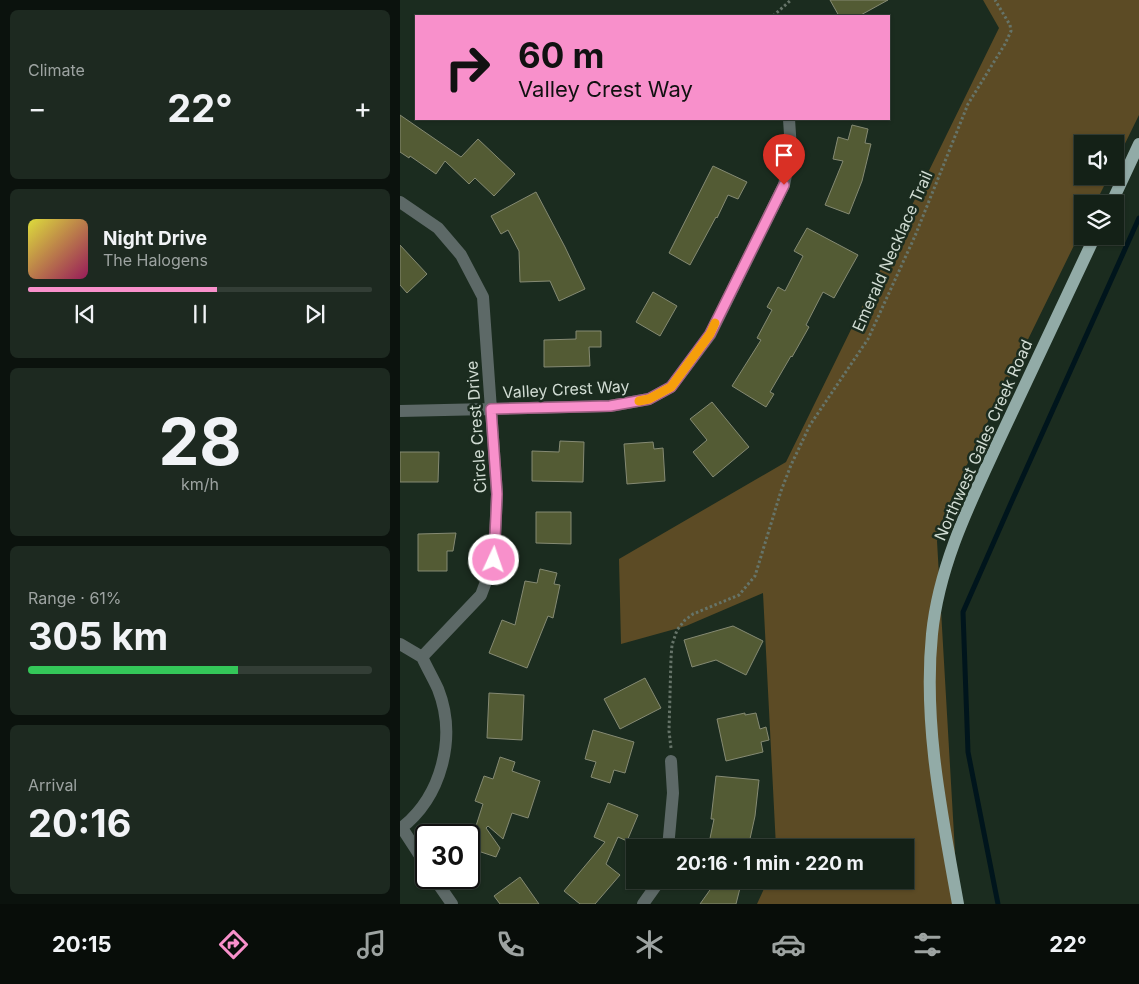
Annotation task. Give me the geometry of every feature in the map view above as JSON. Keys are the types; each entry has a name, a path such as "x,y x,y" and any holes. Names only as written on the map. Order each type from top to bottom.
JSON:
{"main road":[{"path":"1115,195 1139,144"},
{"name":"Northwest Gales Creek Road","path":"958,904 938,787 931,732 930,669 936,604 957,534 1091,245"}],"street":[{"name":"Valley Crest Way","path":"400,411 610,406 649,399 671,387 710,334 784,185 791,150 788,120"},
{"name":"Circle Crest Drive","path":"400,202 438,228 461,255 483,297 497,494 494,560 482,595 422,657"},
{"path":"400,644 422,657 438,689 446,731 445,753 440,774 419,812 401,829 415,849"},
{"path":"669,839 673,793 671,761"},
{"path":"442,889 452,904"},
{"path":"643,904 654,889"}],"path":[{"path":"774,15 791,0"},
{"name":"Emerald Necklace Trail","path":"671,761 669,731 671,658 672,645 677,630 692,614 739,595 755,576 781,491 810,424 868,340 915,236 968,104 997,58 1008,36 1010,25 995,0"}],"shaded area":[{"path":"983,0 1139,0 1139,115 1124,146 1124,135 1074,135 1074,185 1104,185 1100,195 1074,195 1074,245 970,458 951,501 937,541 958,904 757,904 764,889 914,889 914,839 776,839 763,593 686,626 621,644 619,559 786,462 999,28"}],"building":[{"path":"830,0 888,0 861,15 838,15"},
{"path":"400,115 461,157 478,139 515,174 494,196 475,178 469,184 445,161 436,174 410,156 409,158 400,152"},
{"path":"852,125 868,129 865,143 871,144 862,181 849,214 825,205 843,161 833,159 838,137 848,140"},
{"path":"713,166 747,182 738,199 728,195 690,265 669,253"},
{"path":"536,192 585,289 559,301 550,281 520,282 519,251 508,230 501,234 491,216"},
{"path":"807,228 858,255 834,298 823,292 806,325 809,327 770,392 774,394 766,407 732,386 761,340 757,338 772,310 767,307 778,287 785,291 803,256 794,251"},
{"path":"400,245 427,274 407,293 400,285"},
{"path":"653,292 677,306 660,336 636,322"},
{"path":"576,331 601,331 601,347 589,347 590,366 544,367 544,340 576,339"},
{"path":"712,402 749,447 713,477 693,452 707,440 690,419"},
{"path":"560,441 584,442 583,482 532,481 532,451 559,452"},
{"path":"653,442 654,449 663,448 665,481 627,484 624,444"},
{"path":"400,452 439,452 438,482 400,482"},
{"path":"536,512 571,512 571,544 536,543"},
{"path":"456,533 453,551 447,551 447,571 418,571 418,534"},
{"path":"540,569 557,573 554,584 560,585 553,618 548,616 527,668 489,653 502,620 515,625 525,581 537,583"},
{"path":"733,626 763,641 746,675 716,660 692,667 684,640"},
{"path":"645,678 661,708 620,729 604,699"},
{"path":"489,693 524,695 522,740 487,738"},
{"path":"745,713 745,715 756,713 760,729 766,727 769,740 761,742 763,752 726,761 717,719"},
{"path":"593,730 634,742 625,773 614,770 610,783 591,777 596,762 585,759"},
{"path":"500,757 515,762 512,771 540,781 528,818 512,813 503,839 488,826 486,828 500,848 496,857 480,852 480,824 477,824 483,804 475,801 484,776 493,779"},
{"path":"716,776 759,780 750,839 710,839 714,819 711,819"},
{"path":"608,803 638,815 628,839 626,841 618,837 606,864 620,875 595,904 580,904 564,891 605,842 594,837"},
{"path":"520,877 539,904 500,904 494,896"},
{"path":"711,889 740,889 736,904 700,904"}],"waterway":[{"path":"998,904 968,752 963,612 1139,218"}],"slow traffic":[{"path":"639,401 649,399 671,387 710,334 715,323"}],"route":[{"path":"494,560 497,494 491,409 610,406 649,399 671,387 710,334 784,185"}]}
